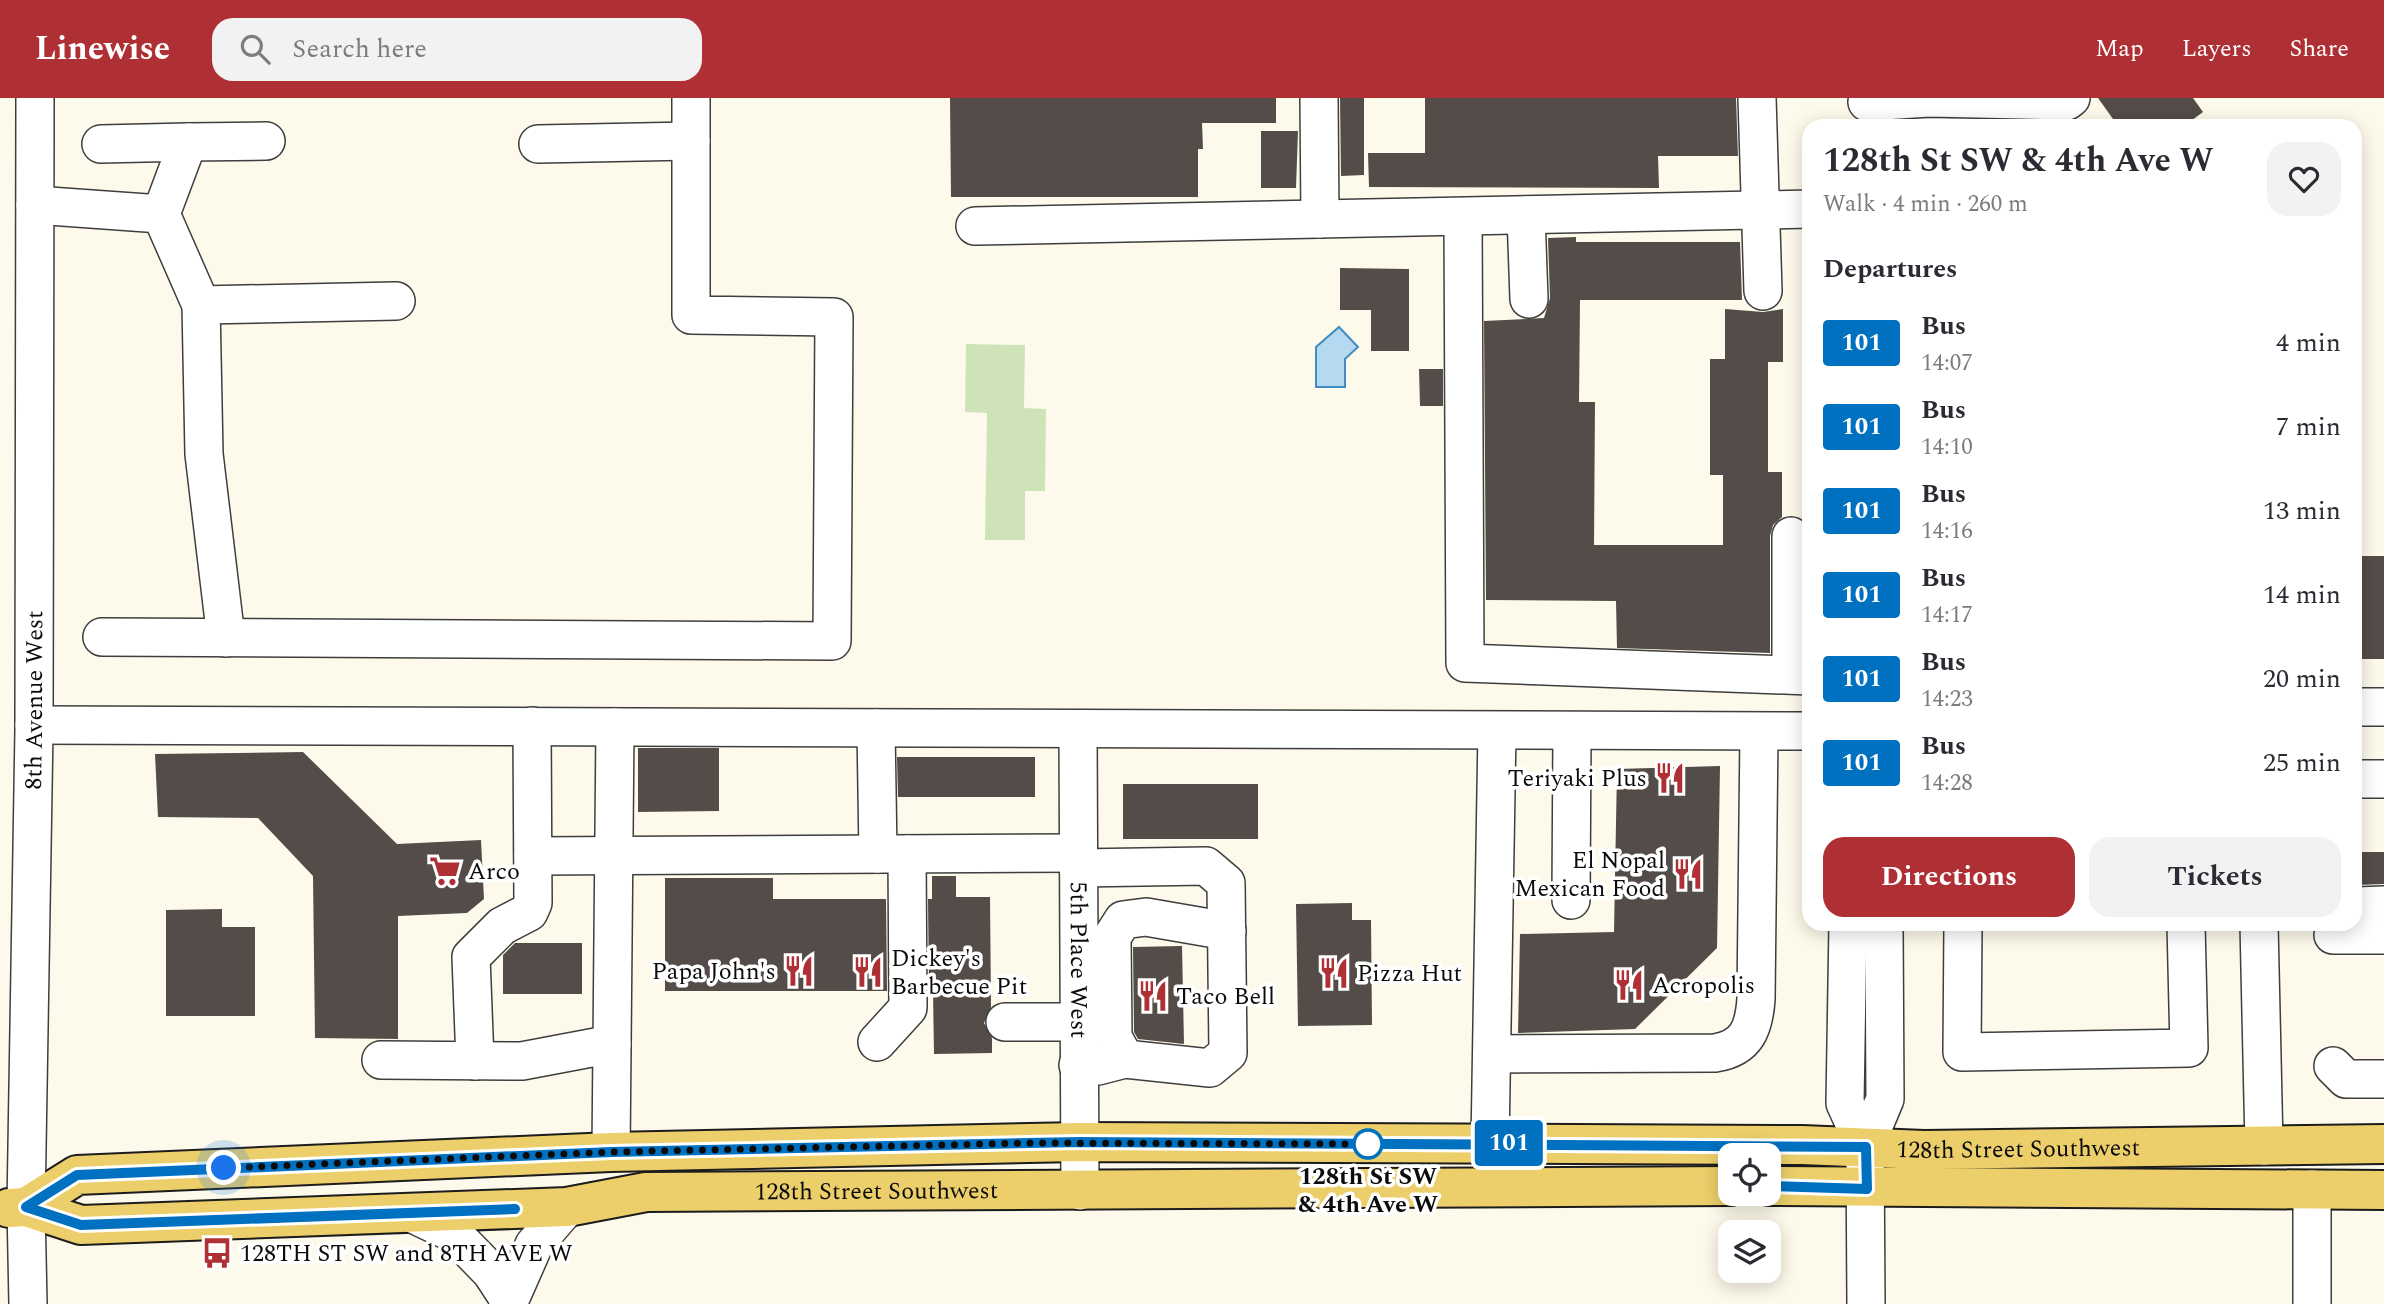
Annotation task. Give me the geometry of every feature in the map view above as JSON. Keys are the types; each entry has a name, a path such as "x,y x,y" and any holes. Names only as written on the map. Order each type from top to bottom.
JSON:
{"main road":[{"name":"128th Street Southwest","path":"13,1208 77,1175 611,1152 1079,1142 1490,1143 1924,1150 2384,1144"},
{"name":"128th Street Southwest","path":"13,1208 81,1225 567,1207 646,1192 1718,1186"},
{"name":"128th Street Southwest","path":"1781,1186 1867,1189 2384,1190"}],"street":[{"name":"8th Avenue West","path":"27,1304 13,1208 34,725 35,98"},
{"path":"102,637 832,641 834,317 691,315 691,98"},
{"path":"1319,98 1320,219"},
{"path":"1757,98 1763,291"},
{"path":"1867,109 1929,98 2067,102 2071,98"},
{"path":"101,144 266,141"},
{"path":"538,144 691,141"},
{"path":"188,142 161,214 201,304 204,454 226,638"},
{"path":"35,205 161,214"},
{"path":"975,226 1802,209"},
{"path":"1526,215 1529,299"},
{"path":"1463,217 1465,663 1800,676 1791,536"},
{"path":"201,304 396,301"},
{"path":"2362,707 2384,708"},
{"path":"34,725 1802,731"},
{"path":"475,1061 471,957 502,926 529,912 533,903 532,726"},
{"path":"611,1152 615,727"},
{"path":"876,728 893,854 908,1008 877,1042"},
{"name":"5th Place West","path":"1078,729 1080,1191"},
{"path":"1490,1143 1497,732"},
{"path":"1571,900 1572,732"},
{"path":"1492,1054 1715,1053 1728,1051 1744,1041 1752,1030 1756,999 1759,732"},
{"path":"2362,779 2384,779"},
{"path":"533,856 893,854 1206,866 1226,884 1228,1053 1210,1068 1125,1059 1098,1066 1078,1065"},
{"path":"2362,905 2384,905"},
{"path":"1125,1059 1113,1037 1112,937 1123,920 1146,917 1227,931"},
{"path":"1848,931 1845,1103 1866,1147"},
{"path":"1866,1304 1866,1147 1885,1099 1884,931"},
{"path":"1963,931 1962,1052 2189,1048 2186,931"},
{"path":"2257,931 2264,1146"},
{"path":"2333,935 2384,935"},
{"path":"1005,1022 1078,1022"},
{"path":"381,1060 522,1061 612,1044"},
{"path":"2333,1066 2346,1079 2384,1079"},
{"path":"2312,1189 2312,1304"},
{"path":"508,1301 534,1245 567,1207"},
{"path":"411,1213 453,1233 491,1272 508,1301"}],"green space":[{"path":"966,344 1025,345 1024,408 1046,409 1045,491 1025,491 1025,540 985,540 987,413 965,412"}],"water":[{"path":"1339,327 1358,347 1345,359 1345,387 1316,387 1316,347"}],"building":[{"path":"950,98 1276,98 1276,123 1202,123 1203,149 1198,149 1198,197 951,197"},
{"path":"1340,98 1364,98 1364,175 1341,176"},
{"path":"1425,98 1736,98 1738,156 1658,156 1659,188 1369,187 1368,153 1425,153"},
{"path":"2098,98 2193,98 2203,112 2194,119 2113,119"},
{"path":"1261,131 1298,131 1296,188 1261,188"},
{"path":"1576,237 1576,242 1740,242 1742,300 1580,300 1579,402 1595,402 1594,545 1723,545 1723,475 1710,475 1710,359 1725,359 1725,309 1763,312 1783,309 1783,362 1768,362 1768,472 1782,472 1782,517 1773,525 1770,536 1770,653 1617,648 1616,601 1486,600 1484,321 1544,318 1550,298 1548,238"},
{"path":"1340,268 1409,269 1409,351 1371,351 1371,310 1340,310"},
{"path":"1419,369 1443,369 1443,406 1420,406"},
{"path":"2362,556 2384,556 2384,659 2362,659"},
{"path":"638,748 719,748 719,811 638,812"},
{"path":"303,752 397,844 481,840 484,899 467,913 398,916 398,1039 315,1038 313,876 258,818 158,817 155,754"},
{"path":"897,757 1035,757 1035,797 898,797"},
{"path":"1720,766 1717,948 1635,1029 1518,1033 1520,934 1614,932 1617,769"},
{"path":"1123,784 1258,784 1258,839 1123,839"},
{"path":"2362,852 2384,852 2384,884 2362,885"},
{"path":"932,876 956,876 956,897 990,897 991,1007 984,1023 992,1038 992,1053 934,1054 933,991 929,991 928,899 932,899"},
{"path":"665,878 773,878 773,899 886,899 887,991 665,991"},
{"name":"Pizza Hut","path":"1352,903 1352,920 1371,920 1372,1025 1298,1026 1296,904"},
{"path":"222,909 222,927 255,927 255,1016 166,1016 166,910"},
{"name":"Arco","path":"515,943 582,943 582,994 503,994 503,955"},
{"name":"Taco Bell","path":"1182,946 1184,1044 1138,1039 1134,1032 1133,947"}],"bus line":[{"name":"101","path":"515,1209 81,1225 26,1207 77,1175 611,1152 1079,1142 1718,1144"},
{"name":"101","path":"1781,1145 1866,1147 1867,1189 1781,1186"}],"place":[{"name":"Teriyaki Plus","path":"1670,778"},
{"name":"Arco","path":"445,871"},
{"name":"El Nopal Mexican Food","path":"1688,874"},
{"name":"Papa John's","path":"799,971"},
{"name":"Dickey's Barbecue Pit","path":"868,972"},
{"name":"Pizza Hut","path":"1334,973"},
{"name":"Acropolis","path":"1629,985"},
{"name":"Taco Bell","path":"1153,996"},
{"name":"128th St SW & 4th Ave W","path":"1368,1144"},
{"name":"128TH ST SW and 8TH AVE W","path":"217,1253"}],"route":[{"path":"224,1168 611,1152 1079,1142 1380,1144 1368,1144"}]}
